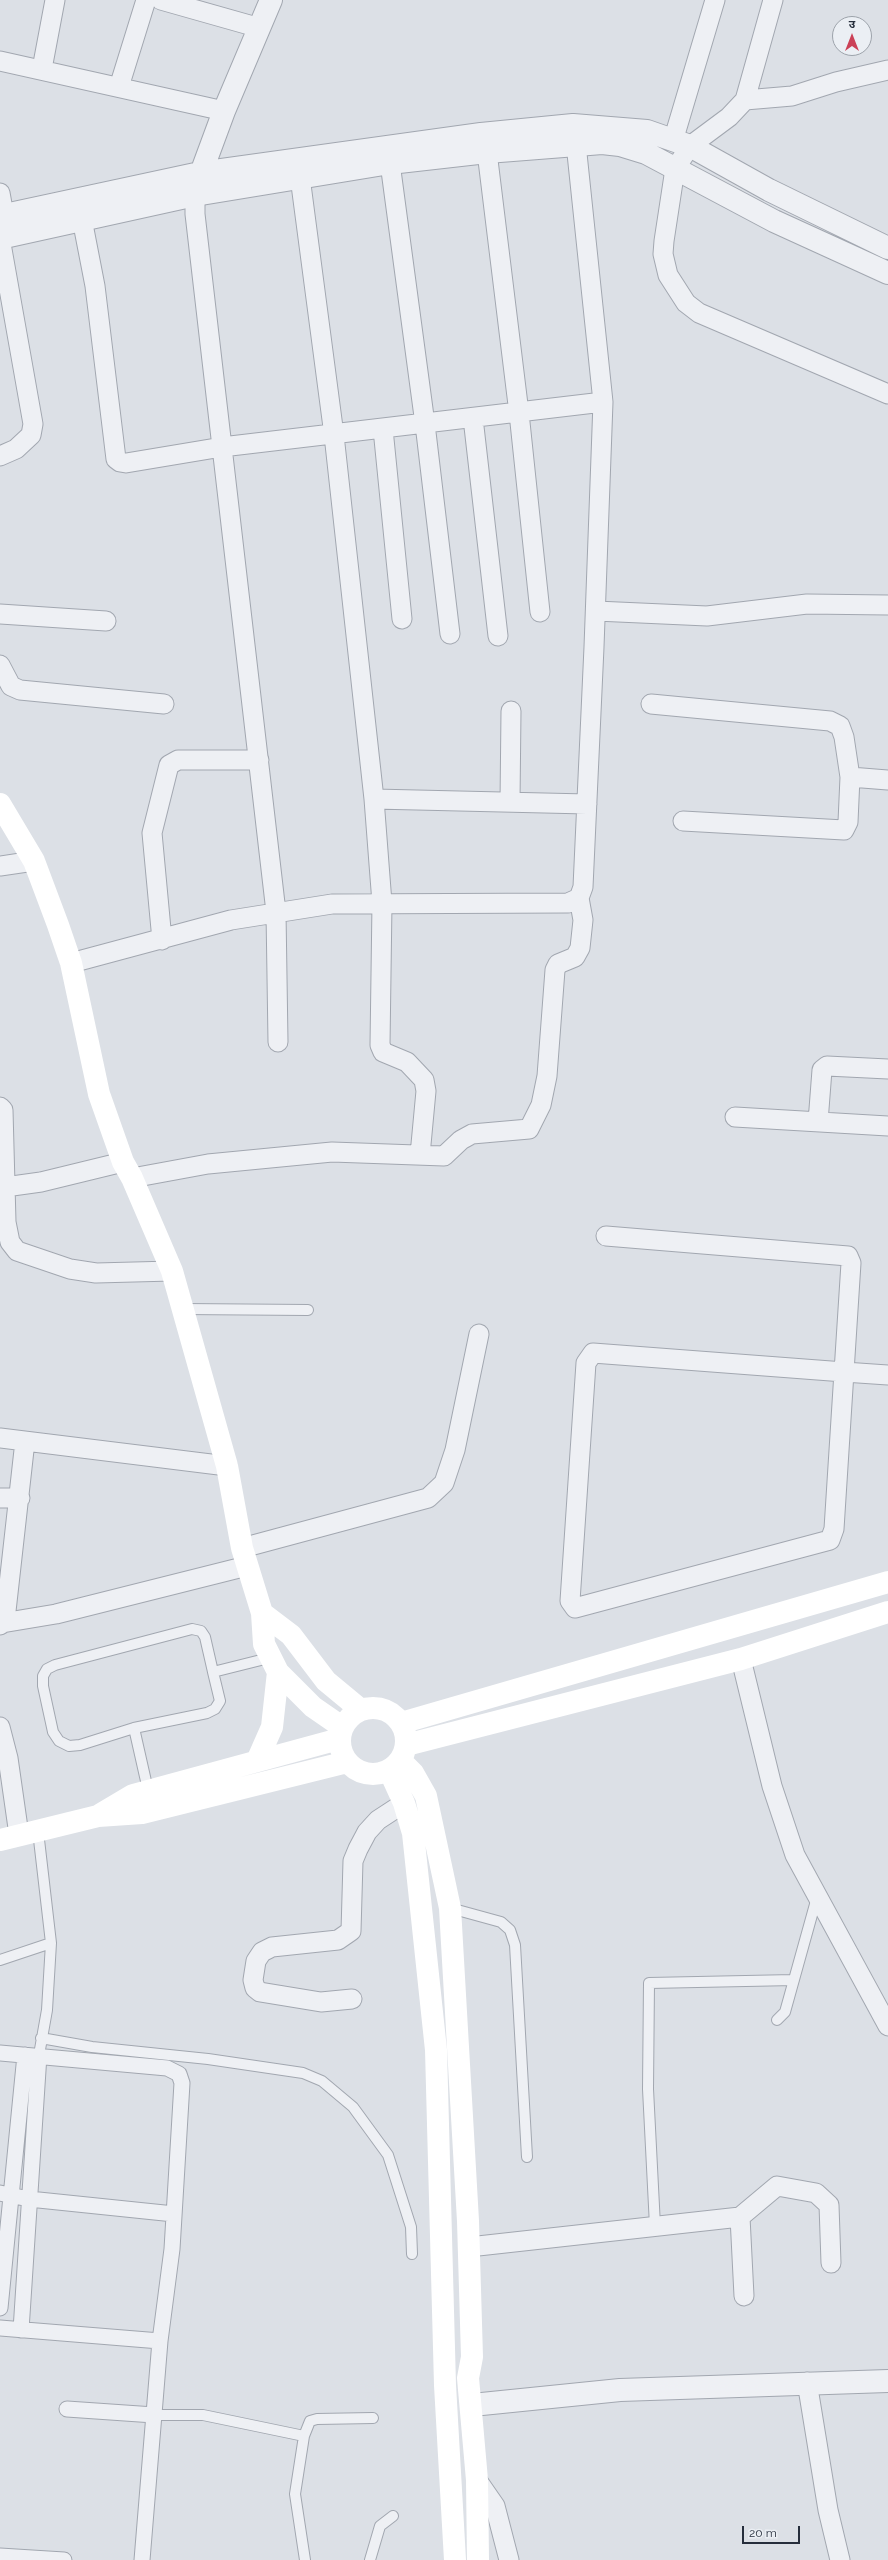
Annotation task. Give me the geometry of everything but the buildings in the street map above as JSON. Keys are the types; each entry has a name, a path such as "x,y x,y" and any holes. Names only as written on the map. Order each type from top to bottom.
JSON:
{"main road":[{"path":"0,804 34,861 71,963 100,1094 128,1170 172,1271 227,1466 245,1557 262,1613 263,1638 273,1665 272,1727 257,1761"},
{"path":"400,1723 888,1582"},
{"path":"455,2560 446,2404 436,2050 419,1870 413,1833 404,1802 398,1758 405,1734 400,1723 393,1715 383,1710 372,1708 361,1710 350,1717 341,1733 342,1755 346,1762 355,1770 366,1774 378,1774 398,1758 741,1659 888,1612"},
{"path":"262,1613 291,1635 326,1681 361,1710"},
{"path":"273,1665 313,1707 341,1733"},
{"path":"98,1816 133,1794 257,1761 341,1733"},
{"path":"398,1758 413,1773 426,1796 450,1908 469,2247 472,2357 468,2378 472,2405 477,2480 478,2560"},
{"path":"19,1835 98,1816 142,1813 346,1762"}],"street":[{"path":"42,70 55,0"},
{"path":"119,87 146,0"},
{"path":"161,0 260,28"},
{"path":"271,0 224,111 200,173 195,195 195,214 276,912 278,1042"},
{"path":"715,0 675,169 663,254 668,275 686,303 699,313 888,394"},
{"path":"682,143 729,118 745,100 773,0"},
{"path":"0,61 224,111"},
{"path":"745,100 792,96 836,82 888,70"},
{"path":"0,194 2,215 200,173 481,134 573,124 647,131 682,143 769,190 888,248"},
{"path":"5,1187 128,1170 332,1152 444,1156 461,1140 472,1134 521,1131 529,1129 534,1122 541,1105 547,1076 555,970 558,964 575,957 580,948 583,920 579,898 583,887 596,611 603,402 576,144"},
{"path":"0,456 16,449 31,435 33,424 0,238 195,195 390,163 576,144 620,145 646,153 774,221 888,273"},
{"path":"486,152 519,413 540,612"},
{"path":"390,163 425,424 450,634"},
{"path":"300,177 334,435 374,798 382,903 380,1045 383,1052 407,1062 424,1080 426,1091 420,1155"},
{"path":"82,219 95,286 116,459 120,462 126,463 222,447 334,435 603,402"},
{"path":"473,418 498,636"},
{"path":"383,429 402,619"},
{"path":"596,611 707,616 807,604 888,605"},
{"path":"0,614 106,621"},
{"path":"0,665 11,686 20,690 164,704"},
{"path":"651,704 830,721 840,726 844,737 850,777 848,822 844,830 683,821"},
{"path":"510,802 511,711"},
{"path":"162,940 152,833 169,765 178,760 258,760"},
{"path":"850,777 888,780"},
{"path":"374,798 587,804"},
{"path":"0,866 34,861"},
{"path":"71,963 162,940 231,920 332,904 568,903 579,898"},
{"path":"818,1122 822,1070 826,1066 888,1069"},
{"path":"0,1107 3,1110 8,1236 10,1242 17,1251 70,1269 96,1272 172,1271"},
{"path":"735,1117 888,1126"},
{"path":"606,1236 848,1256 851,1263 844,1372 834,1529 830,1540 575,1608 570,1601 586,1363 593,1353 844,1372 888,1375"},
{"path":"1,1624 56,1614 245,1557 428,1498 444,1483 455,1450 479,1334"},
{"path":"0,1438 227,1466"},
{"path":"1,1624 6,1612 20,1498 25,1441"},
{"path":"0,1498 20,1498"},
{"path":"741,1659 783,1821 795,1855 888,2026"},
{"path":"0,1727 8,1758 19,1835"},
{"path":"352,1999 321,2002 260,1992 255,1988 253,1980 256,1961 262,1952 272,1947 338,1940 351,1931 353,1861 367,1832 378,1820 404,1802"},
{"path":"0,2053 167,2068 179,2074 182,2083 174,2214 160,2340 142,2560"},
{"path":"0,2308 6,2194 32,2055"},
{"path":"21,2330 29,2199 32,2055"},
{"path":"469,2247 740,2217 777,2186 816,2193 829,2205 831,2263"},
{"path":"6,2194 29,2199 174,2214"},
{"path":"740,2217 744,2296"},
{"path":"0,2328 160,2340"},
{"path":"446,2404 472,2405 620,2390 807,2382 888,2381"},
{"path":"807,2382 828,2510 840,2560"},
{"path":"67,2409 154,2415"},
{"path":"477,2480 496,2506 508,2560"},
{"path":"0,2556 64,2560"}],"lane":[{"path":"183,1309 308,1310"},
{"path":"192,1629 201,1631 205,1637 214,1672 220,1693 220,1701 216,1709 134,1728 80,1745 69,1746 59,1741 53,1732 43,1686 43,1676 47,1669 55,1665 192,1629"},
{"path":"214,1672 273,1665"},
{"path":"134,1728 148,1790"},
{"path":"19,1835 51,1943 47,2010 42,2038 32,2055"},
{"path":"777,2020 785,2012 817,1895"},
{"path":"450,1908 501,1922 510,1930 515,1945 527,2156"},
{"path":"0,1960 51,1943"},
{"path":"655,2226 648,2089 649,1983 794,1980"},
{"path":"42,2038 92,2047 208,2059 303,2073 322,2081 353,2107 388,2155 411,2227 412,2254"},
{"path":"154,2415 203,2415 304,2436"},
{"path":"306,2560 296,2494 304,2436 310,2421 317,2419 373,2418"},
{"path":"370,2560 380,2526 393,2516"}]}
